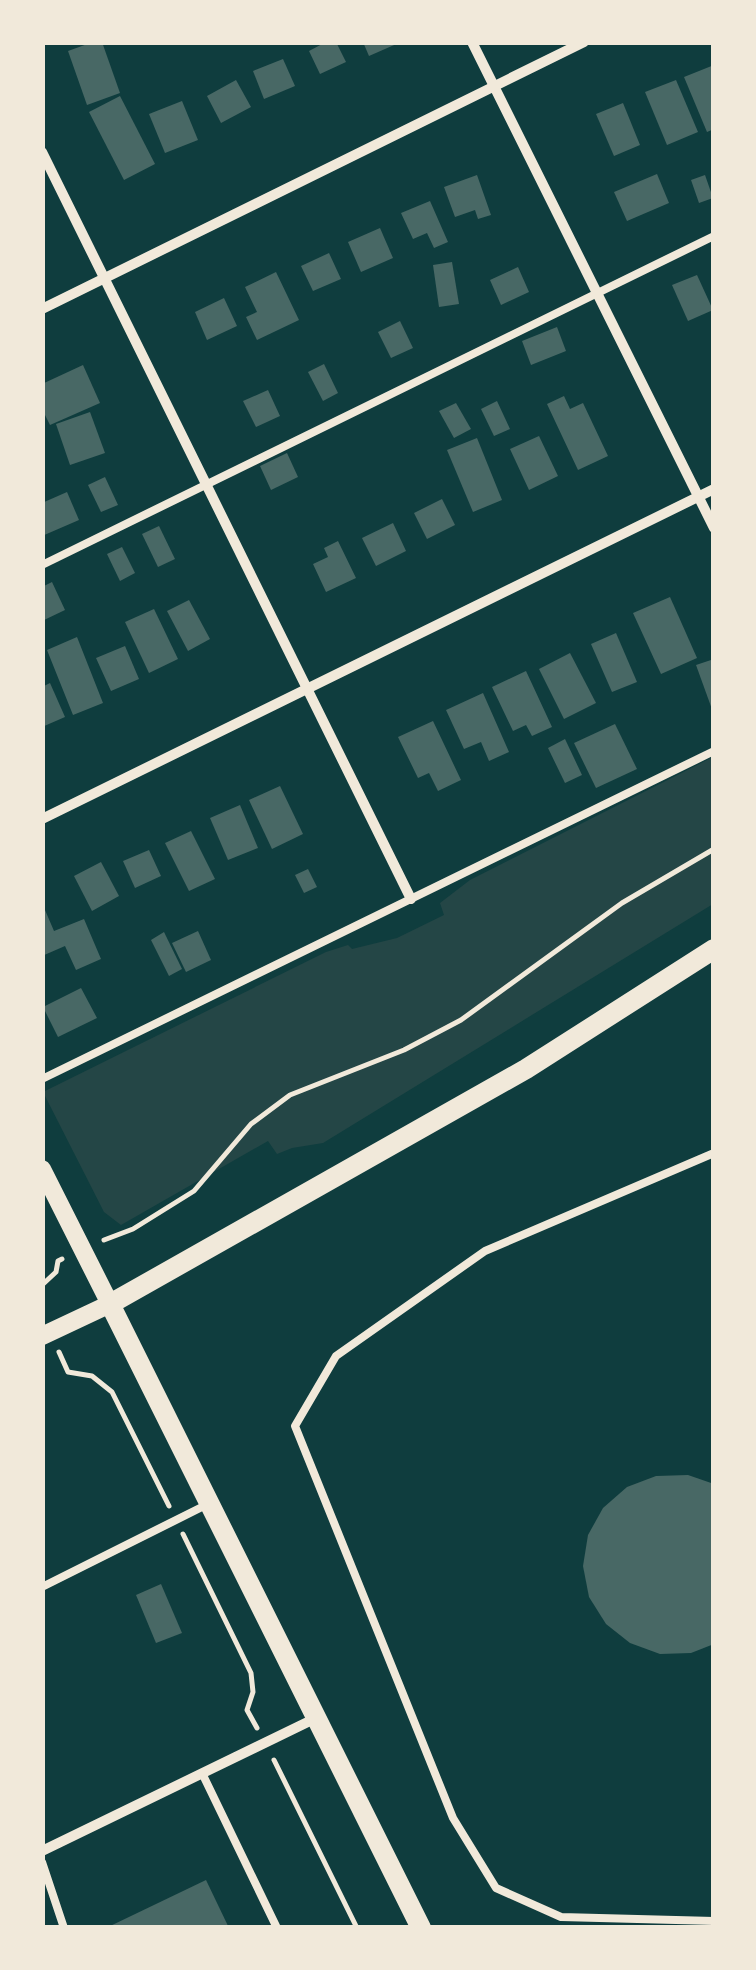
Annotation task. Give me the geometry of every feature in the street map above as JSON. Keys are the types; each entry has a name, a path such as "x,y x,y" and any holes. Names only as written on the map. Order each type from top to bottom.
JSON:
{"main road":[{"path":"421,1928 110,1304 526,1069 714,949"}],"street":[{"path":"472,42 714,528"},
{"path":"42,309 584,42"},
{"path":"42,152 411,899"},
{"path":"42,818 714,489"},
{"path":"42,1169 110,1304 46,1335"},
{"path":"42,1851 316,1718"}],"lane":[{"path":"42,565 714,236"},
{"path":"42,1079 714,750"},
{"path":"714,1153 485,1251 336,1356 295,1426 453,1818 496,1888 561,1917 714,1922"},
{"path":"42,1588 210,1503"},
{"path":"202,1774 277,1928"},
{"path":"42,1862 64,1928"}],"path":[{"path":"42,1285 56,1272 58,1261 133,1229 194,1192 251,1124 290,1095 404,1050 460,1020 622,902 714,849"},
{"path":"46,1335 68,1372 92,1376 112,1392 251,1673 254,1692 247,1710 356,1928"}],"shaded area":[{"path":"713,757 713,904 323,1143 277,1154 268,1141 121,1225 104,1212 43,1092 326,952 397,938 444,915 440,903 470,880"}],"building":[{"path":"102,42 120,93 87,105 68,51"},
{"path":"326,42 336,42 346,62 320,74 309,51"},
{"path":"363,42 401,42 369,56"},
{"path":"283,59 295,86 264,99 253,71"},
{"path":"714,65 714,129 707,132 684,77"},
{"path":"236,80 251,107 221,123 207,96"},
{"path":"676,80 698,132 667,145 645,92"},
{"path":"120,96 155,164 124,180 89,112"},
{"path":"182,101 198,140 165,153 149,114"},
{"path":"623,103 640,145 614,156 596,114"},
{"path":"657,174 669,203 627,221 614,192"},
{"path":"477,175 491,215 478,219 475,210 455,217 444,187"},
{"path":"705,175 713,198 699,203 691,180"},
{"path":"430,201 448,242 434,248 427,233 413,239 401,213"},
{"path":"380,228 393,258 361,272 348,242"},
{"path":"329,253 341,279 313,291 301,266"},
{"path":"452,262 459,304 439,307 433,265"},
{"path":"518,267 529,292 501,305 490,280"},
{"path":"276,272 299,320 257,340 246,317 257,312 245,287"},
{"path":"697,275 713,310 688,321 672,285"},
{"path":"224,298 237,326 207,340 195,312"},
{"path":"400,321 413,348 391,358 378,332"},
{"path":"557,327 566,351 531,365 522,341"},
{"path":"324,364 338,393 323,401 308,372"},
{"path":"83,365 100,403 50,425 42,409 42,384"},
{"path":"268,390 280,416 256,427 243,401"},
{"path":"564,396 570,409 583,403 608,456 578,470 547,404"},
{"path":"497,401 510,429 494,436 481,409"},
{"path":"456,403 471,429 454,438 439,411"},
{"path":"90,412 105,453 70,465 56,424"},
{"path":"539,436 558,476 529,490 510,449"},
{"path":"477,438 502,500 473,512 447,450"},
{"path":"287,453 298,477 271,490 260,466"},
{"path":"105,477 118,505 101,512 88,485"},
{"path":"67,492 79,520 42,536 42,503"},
{"path":"442,499 455,525 427,539 414,513"},
{"path":"393,523 406,551 376,566 362,538"},
{"path":"159,526 175,559 158,567 142,534"},
{"path":"338,541 356,578 326,592 313,564 328,557 324,548"},
{"path":"122,547 135,573 120,581 107,554"},
{"path":"52,582 65,610 42,621 42,587"},
{"path":"670,597 697,658 661,674 633,613"},
{"path":"189,600 210,639 188,651 167,611"},
{"path":"154,609 178,659 149,673 125,622"},
{"path":"616,633 637,682 612,692 591,644"},
{"path":"77,637 103,703 73,715 47,650"},
{"path":"125,646 139,679 111,691 96,658"},
{"path":"570,653 596,703 564,719 539,669"},
{"path":"714,659 714,712 713,712 696,665"},
{"path":"526,671 552,727 532,736 526,725 513,731 492,687"},
{"path":"50,683 65,717 42,727 42,687"},
{"path":"483,693 509,752 489,761 481,742 464,749 446,710"},
{"path":"433,721 461,780 438,791 429,773 418,778 398,737"},
{"path":"615,724 637,769 596,788 574,743"},
{"path":"565,739 582,775 565,783 548,748"},
{"path":"280,786 303,834 272,849 249,800"},
{"path":"240,805 258,848 228,860 210,818"},
{"path":"191,831 215,879 189,891 165,843"},
{"path":"149,850 161,876 135,888 123,861"},
{"path":"101,862 119,896 92,911 74,876"},
{"path":"308,869 317,887 304,893 295,875"},
{"path":"42,903 54,931 84,919 101,959 76,970 65,946 42,956"},
{"path":"198,931 211,960 186,972 172,943"},
{"path":"164,932 182,969 169,976 151,940"},
{"path":"81,988 97,1018 58,1037 43,1007"},
{"path":"688,1475 714,1484 714,1644 691,1653 660,1654 630,1643 606,1624 589,1597 583,1566 588,1535 603,1508 627,1487 656,1476"},
{"path":"161,1584 182,1633 156,1643 136,1595"},
{"path":"206,1880 229,1928 106,1928"}]}
